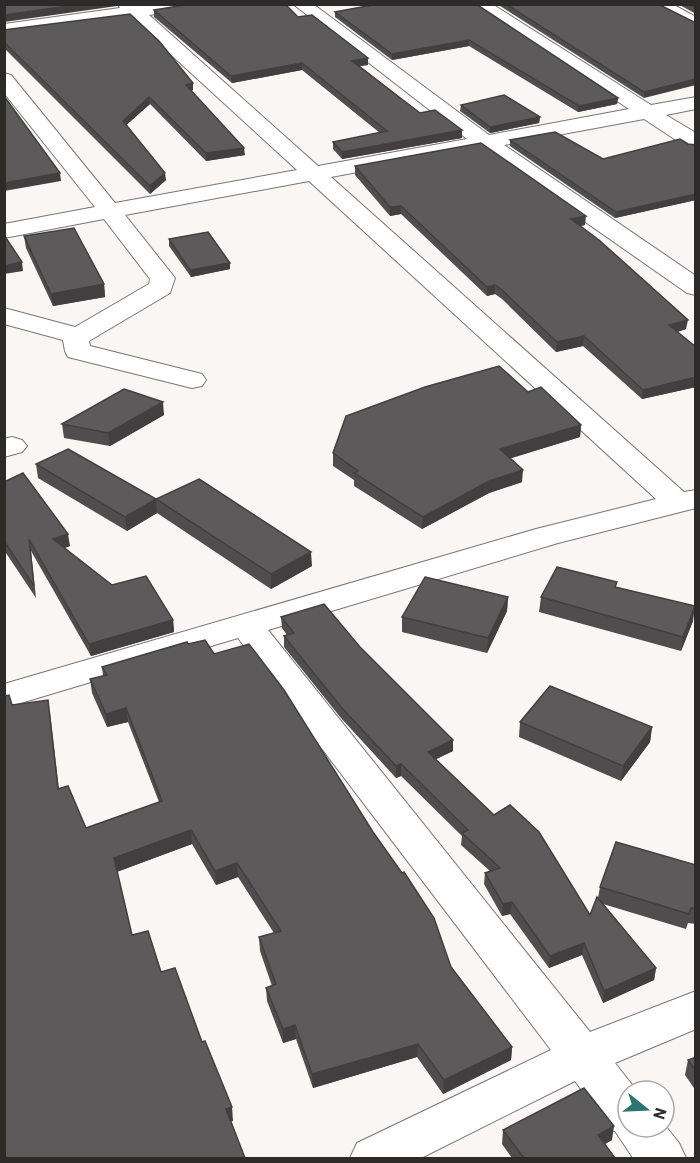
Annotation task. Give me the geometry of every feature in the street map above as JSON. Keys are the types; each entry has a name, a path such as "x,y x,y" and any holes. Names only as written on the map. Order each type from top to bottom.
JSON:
{"street":[{"path":"4,30 131,8 191,4"},
{"path":"301,4 485,142 696,288"},
{"path":"479,4 696,143"},
{"path":"658,4 696,24"},
{"path":"131,8 311,173 686,501"},
{"path":"4,79 163,278 161,288 78,336 75,342 78,351 192,380"},
{"path":"4,231 696,104"},
{"path":"4,316 78,336"},
{"path":"4,696 547,536 686,501"},
{"path":"245,624 616,1100"},
{"path":"374,1158 582,1056 696,1009"},
{"path":"647,1139 662,1158"}],"building":[{"path":"4,4 82,4 4,15"},
{"path":"191,4 285,4 298,17 312,15 368,58 352,61 420,113 435,110 462,130 342,152 333,142 387,131 302,63 231,76 154,10"},
{"path":"378,4 476,4 618,98 579,106 469,40 392,54 335,12"},
{"path":"506,4 658,4 696,23 696,79 644,92"},
{"path":"130,14 159,41 193,83 186,85 244,148 206,153 149,97 123,121 165,173 150,186 4,42 4,30"},
{"path":"504,95 540,117 490,127 461,105"},
{"path":"4,96 60,173 4,183"},
{"path":"555,132 603,159 680,139 688,144 696,145 696,194 616,212 510,140"},
{"path":"481,143 586,216 571,219 599,240 688,320 669,325 696,347 696,377 643,390 584,336 557,342 502,290 495,285 487,287 401,206 390,207 355,166"},
{"path":"74,228 104,284 51,294 24,236"},
{"path":"208,232 230,263 190,270 169,239"},
{"path":"4,235 22,262 4,266"},
{"path":"499,366 528,392 541,387 581,425 500,449 523,470 489,481 423,517 354,473 358,471 333,453 346,416 425,387"},
{"path":"124,389 163,402 108,433 62,424"},
{"path":"68,449 156,499 125,517 36,464"},
{"path":"23,473 68,534 53,539 112,585 146,576 173,620 89,644 29,539 34,586 4,541 4,482"},
{"path":"199,479 311,552 271,574 156,499"},
{"path":"557,567 617,582 615,587 695,606 683,637 541,597"},
{"path":"425,577 508,597 488,638 402,617"},
{"path":"324,604 360,647 453,740 428,752 494,815 510,805 539,832 590,915 597,897 656,968 604,991 584,943 550,956 512,902 503,904 485,873 500,868 462,833 468,830 401,764 396,766 341,707 284,636 294,633 281,617"},
{"path":"205,640 214,654 249,644 284,690 373,832 402,873 404,872 434,918 451,967 512,1047 444,1080 418,1044 312,1074 295,1025 283,1029 266,988 276,984 259,937 281,931 237,863 215,871 191,830 114,858 132,935 148,931 161,972 175,968 202,1042 205,1041 232,1107 226,1109 245,1158 4,1158 4,696 9,695 12,705 48,700 58,789 68,786 86,828 162,801 126,708 106,714 90,679 107,675 102,667 187,642 188,644"},
{"path":"550,686 652,727 623,766 520,722"},
{"path":"616,842 696,865 696,908 691,908 689,914 600,887"},
{"path":"696,1057 696,1071 688,1060"},
{"path":"584,1088 614,1126 598,1135 615,1158 524,1158 503,1130"}]}
